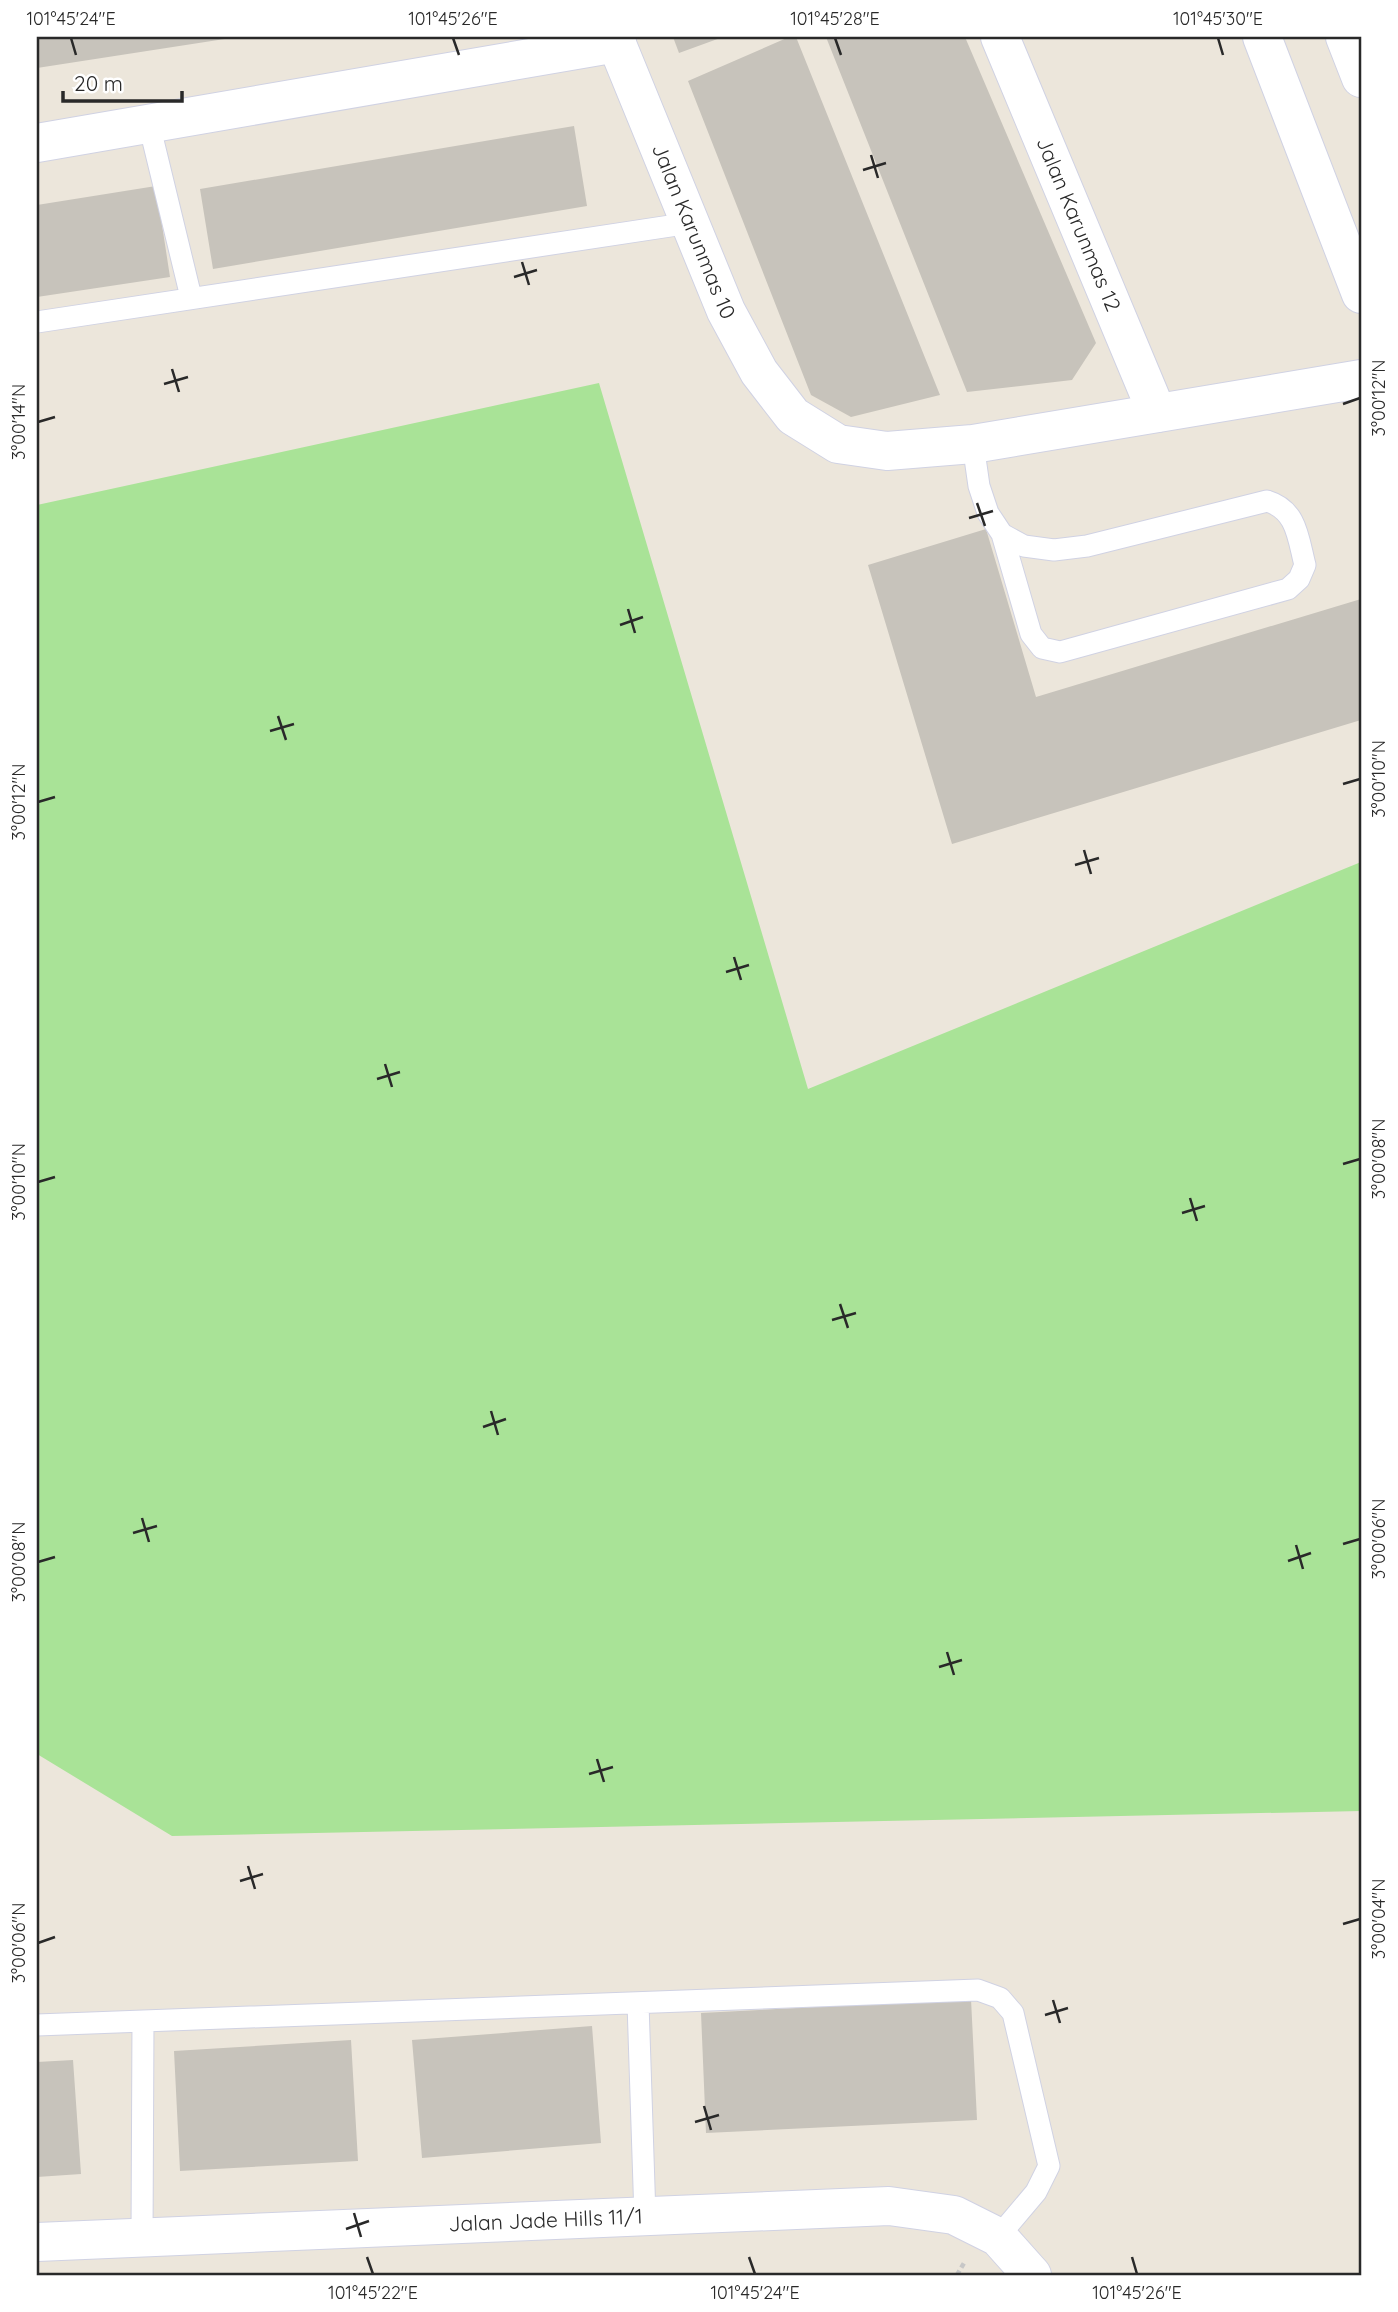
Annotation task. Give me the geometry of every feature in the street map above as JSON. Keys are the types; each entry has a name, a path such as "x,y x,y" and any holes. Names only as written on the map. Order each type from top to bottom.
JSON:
{"street":[{"name":"Jalan Karunmas 12","path":"1000,37 1157,413"},
{"path":"1262,37 1361,294"},
{"path":"1345,37 1361,78"},
{"path":"37,143 616,40"},
{"name":"Jalan Karunmas 10","path":"616,40 726,311 752,360 793,416 838,444 887,451 973,444"},
{"path":"973,444 1361,379"},
{"name":"Jalan Jade Hills 11/1","path":"37,2242 889,2206 954,2215 998,2237 1032,2275"}],"lane":[{"path":"149,124 191,297"},
{"path":"37,322 690,223"},
{"path":"973,444 979,486 988,513 1002,534 1031,634 1042,648 1060,652 1288,590 1299,579 1306,565 1292,516 1282,505 1267,501 1087,546 1054,550 1024,547 1002,534"},
{"path":"37,2025 978,1990 1000,1998 1013,2013 1049,2166 1036,2192 998,2237"},
{"path":"638,2003 645,2217"},
{"path":"142,2238 143,2021"}],"green space":[{"path":"599,383 808,1089 1361,862 1361,1811 172,1836 37,1754 37,505"}],"building":[{"path":"37,37 231,37 231,38 37,68"},
{"path":"673,37 723,37 679,53"},
{"path":"789,37 796,37 940,395 851,417 811,395 688,81"},
{"path":"826,37 965,37 1096,343 1072,380 967,392"},
{"path":"574,126 587,206 213,269 200,189"},
{"path":"156,186 170,277 37,297 37,205"},
{"path":"986,529 1036,697 1361,599 1361,720 952,844 868,565"},
{"path":"971,1999 977,2120 706,2133 701,2013"},
{"path":"592,2026 601,2143 422,2158 412,2040"},
{"path":"351,2040 358,2161 180,2171 174,2051"},
{"path":"73,2060 81,2174 37,2177 37,2062"}]}
